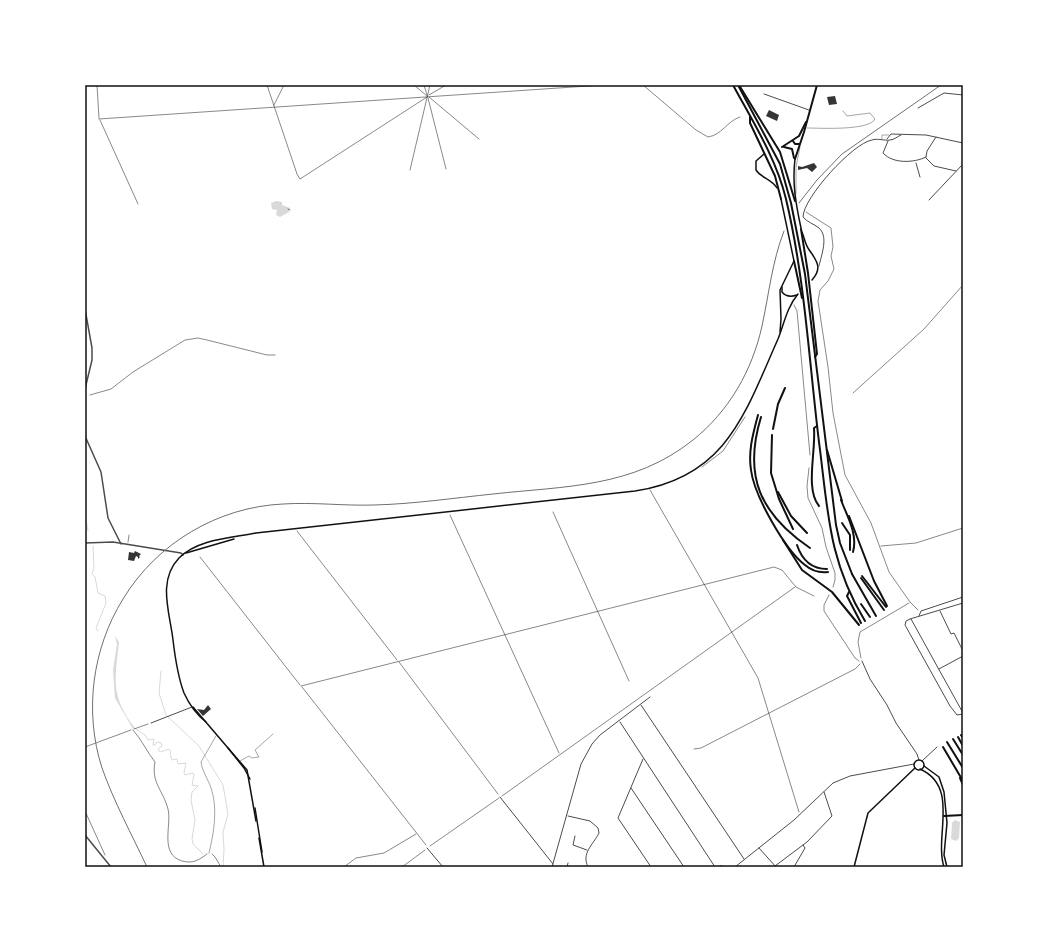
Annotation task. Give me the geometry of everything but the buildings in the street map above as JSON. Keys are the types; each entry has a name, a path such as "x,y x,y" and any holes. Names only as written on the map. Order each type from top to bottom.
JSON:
{"main road":[{"path":"733,85 772,156 780,176 792,228 803,299 830,533 836,559 849,592 865,620"},
{"path":"739,85 780,152 795,201 810,288 817,354 815,358"},
{"path":"739,85 780,164 790,198 805,274 836,525 852,574 876,616"},
{"path":"795,201 793,173 795,159 817,85"},
{"path":"750,116 750,123 776,176 800,294 803,299"},
{"path":"795,159 792,149 782,147 793,142 799,136 807,119"},
{"path":"793,142 795,144 799,144"},
{"path":"764,154 756,161 756,170 775,184 781,199"},
{"path":"801,229 807,247 817,260 818,269 812,280"},
{"path":"780,335 781,319 779,294 794,261"},
{"path":"264,867 250,779 247,770 192,707 182,687 167,605 167,585 169,575 183,555 192,549 208,543 295,529 649,489 669,483 702,466 723,446 743,416 780,335 790,305 798,294 791,297 786,296 782,292 782,285"},
{"path":"772,430 778,404 785,388"},
{"path":"758,415 751,444 751,471 757,494 802,570 832,592 860,624 847,596 849,592"},
{"path":"761,417 756,433 753,452 754,470 758,489 766,506 777,521 793,536 810,548"},
{"path":"817,426 814,428 815,446 811,487 814,499 819,506"},
{"path":"772,435 770,459 774,483 778,499 792,529"},
{"path":"827,449 841,500 853,532 853,552"},
{"path":"774,483 791,516 807,533"},
{"path":"841,500 886,607 862,577 884,610"},
{"path":"842,523 850,535 850,550"},
{"path":"774,525 803,564 812,570 828,571 819,569 809,564 802,556 796,545"},
{"path":"862,604 870,617"},
{"path":"958,737 963,746"},
{"path":"953,739 963,755"},
{"path":"947,742 963,768"},
{"path":"943,746 963,781"},
{"path":"228,748 250,779"},
{"path":"915,768 914,764 919,760 922,761 924,766 935,773 941,782 946,800 947,817 943,850 947,867"},
{"path":"920,770 924,766"},
{"path":"915,768 931,776 939,788 944,816 941,851 944,867"},
{"path":"854,867 866,819 874,806 915,768"},
{"path":"960,777 963,785"},
{"path":"944,816 963,815"}],"street":[{"path":"918,108 944,93 963,95"},
{"path":"764,94 810,110"},
{"path":"818,269 824,246 823,235 819,228 804,219 802,215 804,211 824,180 853,150 871,140 888,140 901,135"},
{"path":"926,158 916,162 886,157 883,153 889,136 926,135 963,143"},
{"path":"926,158 927,151 936,137"},
{"path":"926,158 934,166 956,171"},
{"path":"916,162 920,177"},
{"path":"929,200 963,164"},
{"path":"85,309 92,360 85,389"},
{"path":"85,436 99,465 103,480 108,518 120,544"},
{"path":"85,543 120,544 181,553 183,555"},
{"path":"920,617 921,611 963,597"},
{"path":"910,619 963,712 958,716 950,706 906,626 906,621 910,619 963,603"},
{"path":"940,610 951,634 954,633 963,651"},
{"path":"938,669 963,656"},
{"path":"862,661 870,680 887,705 896,723 917,754 919,760"},
{"path":"552,867 568,816 581,764 600,735 650,697"},
{"path":"641,705 744,859"},
{"path":"151,723 192,707"},
{"path":"619,722 715,867"},
{"path":"922,761 937,747"},
{"path":"643,758 618,818 651,867"},
{"path":"735,867 800,815 833,783 850,776 914,764"},
{"path":"630,788 684,867"},
{"path":"758,848 775,866 806,842 832,816 823,792"},
{"path":"500,797 553,865"},
{"path":"568,816 590,821 598,828 598,835 587,850 585,858 588,867"},
{"path":"85,836 111,867"},
{"path":"575,836 573,845 587,850"},
{"path":"794,867 805,848 803,844"},
{"path":"428,848 444,867"},
{"path":"567,867 568,863"}],"lane":[{"path":"805,128 831,129 869,124 875,119 870,113 847,116 843,111"},
{"path":"882,140 882,135 889,136"},
{"path":"795,194 797,193 796,167 799,144"},
{"path":"240,761 249,756 252,758 259,757 255,750 273,734"},
{"path":"209,853 215,811 211,788 202,766 204,757 217,735"}],"path":[{"path":"97,85 99,118 138,204"},
{"path":"267,85 273,107 300,179 446,85"},
{"path":"273,107 284,85"},
{"path":"414,85 479,139"},
{"path":"424,85 446,169"},
{"path":"410,170 430,85"},
{"path":"99,118 603,85"},
{"path":"643,85 696,130 708,137 716,135 735,118 740,117"},
{"path":"804,214 805,212 831,228 833,247 831,254 834,269 828,281 820,290 818,301 833,413 845,475 871,523 888,572 910,602 916,609 921,611"},
{"path":"853,393 924,329 963,285"},
{"path":"793,304 796,311 802,358 810,456"},
{"path":"90,395 111,389 133,372 185,340 202,339 267,355 275,355"},
{"path":"809,468 807,486 808,498 822,528 826,547 835,573 835,580 832,589"},
{"path":"649,489 758,678 800,815"},
{"path":"449,512 559,754"},
{"path":"554,512 630,681"},
{"path":"880,546 916,543 963,528"},
{"path":"295,529 398,661 500,797"},
{"path":"127,545 130,535"},
{"path":"200,557 428,848 792,588 796,587"},
{"path":"301,686 776,567 782,570 796,587 814,596"},
{"path":"830,592 824,605 824,611 855,658 862,661"},
{"path":"694,749 701,748 856,669 862,661 858,642 860,632 910,602"},
{"path":"648,691 650,697"},
{"path":"85,747 151,723"},
{"path":"133,729 155,762 154,779 168,810 168,842 171,853 181,861 192,863 209,853 216,857 221,867"},
{"path":"85,811 107,859"},
{"path":"344,867 356,858 384,852 417,833"},
{"path":"402,867 424,851"},
{"path":"719,867 721,865 722,867"}],"shaded area":[{"path":"276,201 282,202 282,205 290,208 289,212 280,217 276,215 277,210 272,209 271,203"},
{"path":"115,636 119,642 116,667 116,687 121,706 135,728 133,729 115,698 113,670 117,644"},
{"path":"955,820 960,822 959,838 956,841 951,839 952,823"}],"waterway":[{"path":"85,514 88,531"},
{"path":"93,546 94,568 92,574 95,577 98,593 105,596 106,603 96,628 98,631"},
{"path":"161,671 159,693 166,715 199,746 223,785 228,814 223,832 223,867"},
{"path":"133,727 145,735 148,740 154,739 153,745 157,742 161,743 162,746 158,749 160,752 169,749 171,751 170,754 172,760 177,759 178,764 186,763 185,775 193,773 192,785 198,786 192,792 191,800 195,820 192,839 193,844 203,854"}],"railway":[{"path":"799,203 817,180 842,154 941,85"},
{"path":"147,867 102,768 96,747 93,725 93,703 94,681 98,660 112,618 137,579 153,561 171,545 191,532 235,512 259,507 283,504 363,505 404,503 572,486 622,476 647,468 670,456 693,440 718,416 728,403 745,374 758,343 774,266 784,231"}]}
